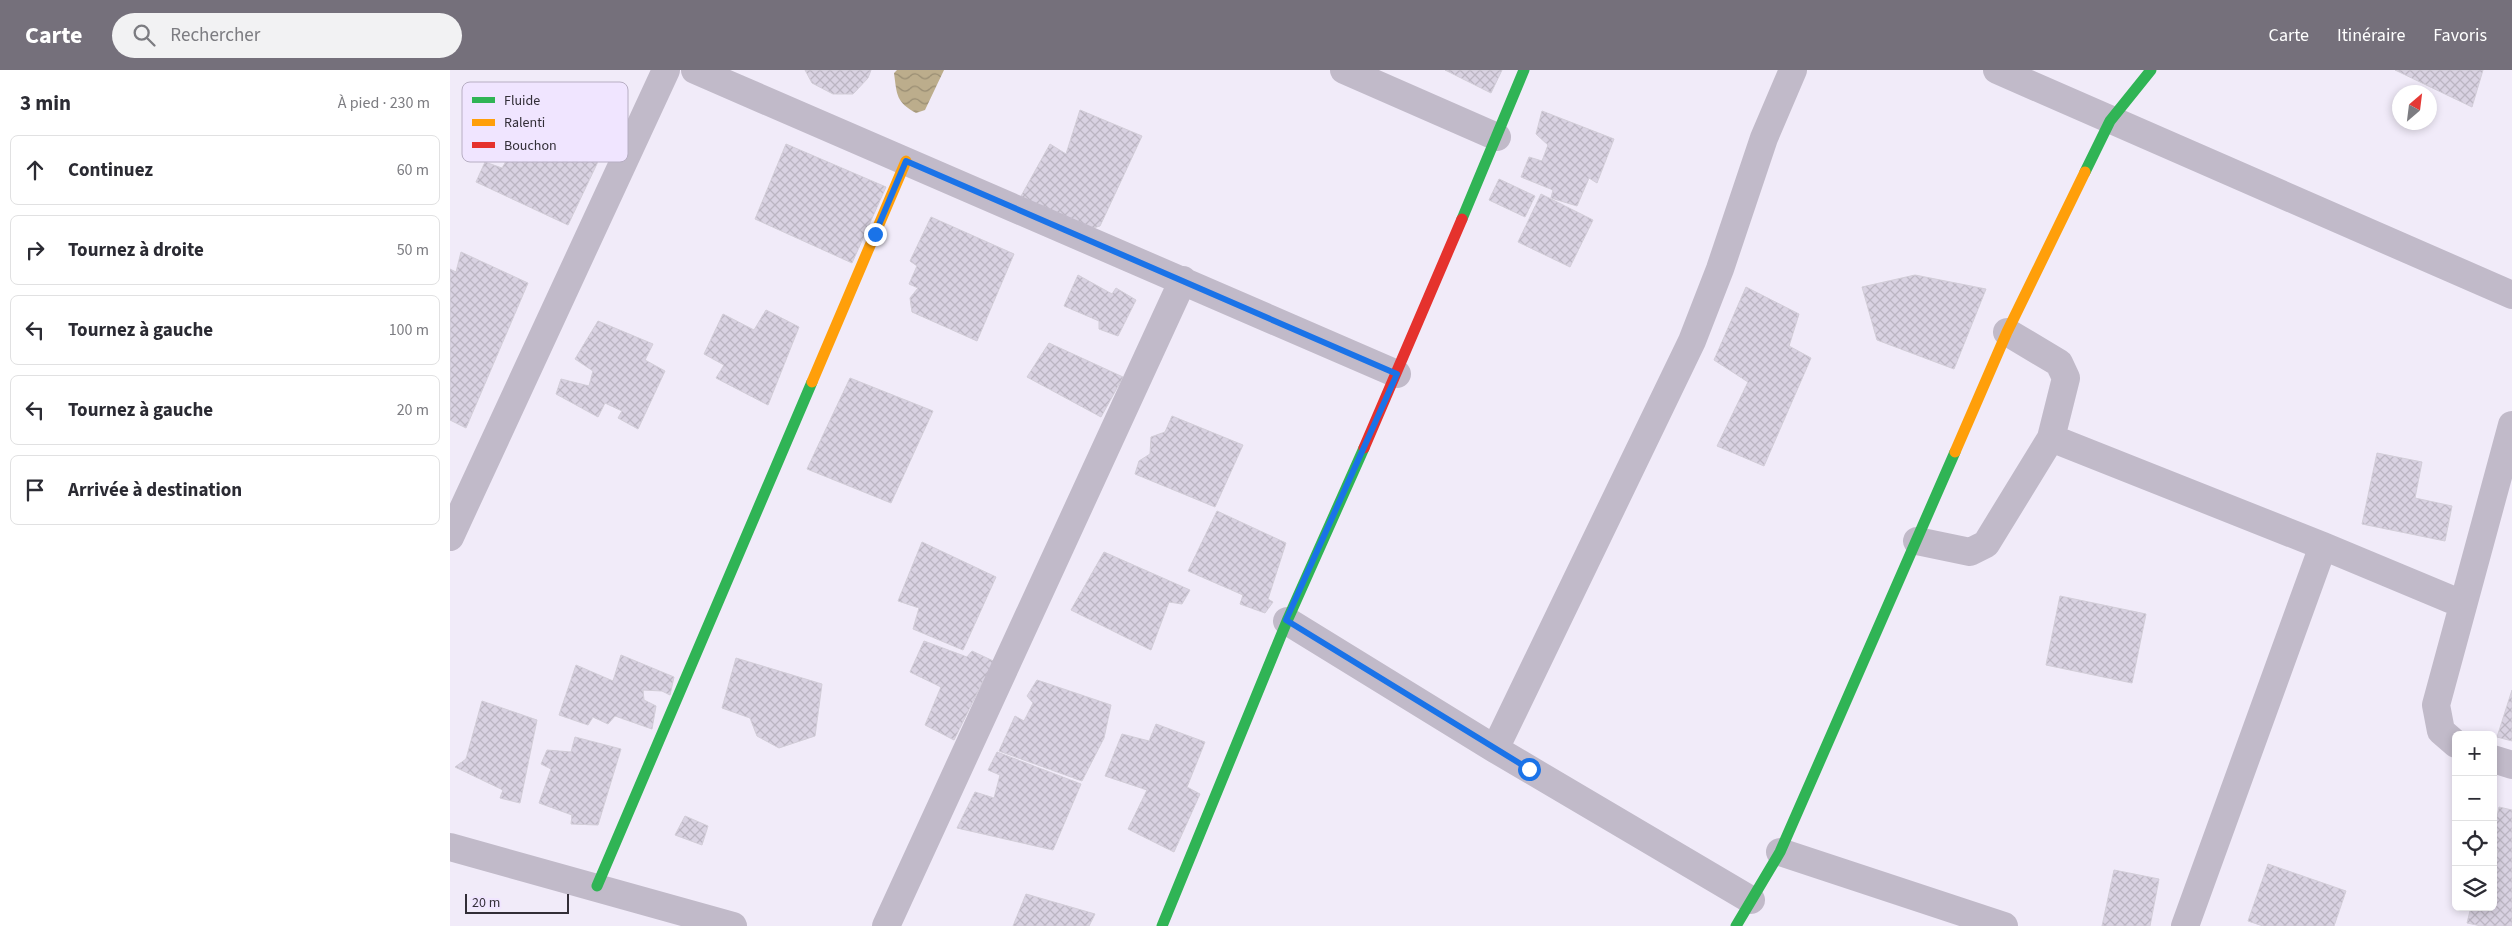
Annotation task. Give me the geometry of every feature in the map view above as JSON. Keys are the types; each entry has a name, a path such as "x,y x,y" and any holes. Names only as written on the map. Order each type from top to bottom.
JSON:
{"street":[{"path":"628,152 666,70"},
{"path":"695,70 1184,280 1397,374"},
{"path":"1344,70 1497,137"},
{"path":"1162,926 1286,620 1397,374 1524,70"},
{"path":"1495,749 1692,341 1720,270 1764,138 1793,70"},
{"path":"1997,70 2512,295"},
{"path":"1736,926 1780,852 2007,332 2110,121 2152,70"},
{"path":"596,886 906,161"},
{"path":"450,537 623,162"},
{"path":"886,926 1184,280"},
{"path":"1917,541 1970,552 1986,544 2051,438 2066,378 2059,363 2007,332"},
{"path":"2452,741 2441,731 2436,705 2512,425"},
{"path":"2051,438 2323,546 2462,604"},
{"path":"2185,926 2323,546"},
{"path":"1286,620 1495,749 1751,900"},
{"path":"2497,760 2512,765"},
{"path":"450,846 733,926"},
{"path":"1780,852 2004,926"}],"water":[{"path":"897,70 944,70 925,110 916,113 901,101 897,92 894,73"}],"building":[{"path":"805,70 871,70 868,78 853,94 833,94 812,83"},
{"path":"1445,70 1502,70 1491,93"},
{"path":"2395,70 2483,70 2472,107 2437,90 2437,85 2426,85"},
{"path":"1080,110 1142,136 1100,226 1090,229 1020,198 1050,144 1066,154"},
{"path":"1542,111 1614,139 1597,183 1589,178 1577,206 1551,198 1553,190 1521,177 1529,157 1542,161 1548,145 1536,134"},
{"path":"786,144 886,187 852,263 755,219"},
{"path":"485,162 502,168 506,162 598,162 568,225 476,182"},
{"path":"1499,179 1535,196 1525,217 1489,200"},
{"path":"1541,194 1593,220 1570,267 1518,242"},
{"path":"931,217 1014,254 977,341 912,312 910,298 918,288 909,284 917,266 910,261"},
{"path":"461,252 528,283 466,428 450,420 450,269 456,272"},
{"path":"1078,275 1112,294 1116,288 1136,300 1118,336 1099,329 1099,321 1064,306"},
{"path":"1915,275 1986,289 1954,369 1877,340 1862,287"},
{"path":"1746,287 1799,314 1789,346 1811,358 1764,466 1717,446 1748,382 1714,360"},
{"path":"766,310 799,327 768,405 716,378 724,365 704,354 723,314 754,330"},
{"path":"598,321 653,344 645,360 665,371 638,429 618,418 622,411 605,403 598,417 556,394 561,379 589,386 593,371 575,359"},
{"path":"1049,343 1123,377 1101,417 1027,377"},
{"path":"850,378 933,411 891,503 807,469"},
{"path":"1172,416 1243,445 1215,507 1135,474 1139,461 1150,454 1151,437 1165,432"},
{"path":"2377,453 2422,462 2415,498 2452,506 2445,541 2362,524"},
{"path":"1217,511 1286,543 1268,599 1273,602 1265,613 1240,604 1243,595 1188,571"},
{"path":"922,542 996,577 963,650 913,629 919,608 898,601"},
{"path":"1104,552 1190,590 1182,604 1169,602 1151,650 1071,610"},
{"path":"2060,596 2146,614 2132,683 2046,665"},
{"path":"924,641 967,657 972,651 1004,666 994,684 983,681 954,740 925,725 941,687 910,672"},
{"path":"621,655 674,677 670,695 662,691 643,690 644,700 656,706 652,729 615,716 608,724 593,717 588,725 559,715 576,665 613,681"},
{"path":"736,658 822,684 815,736 779,748 757,736 750,718 722,708"},
{"path":"1037,680 1111,705 1104,738 1082,781 999,751 1015,716 1024,721 1033,703 1027,696"},
{"path":"2512,690 2512,741 2497,737"},
{"path":"482,701 537,720 520,803 500,798 503,790 455,767 466,759"},
{"path":"1156,724 1205,742 1187,787 1200,794 1174,852 1128,829 1147,790 1105,776 1122,734 1149,741"},
{"path":"575,737 621,749 598,825 571,824 572,815 539,803 551,769 541,764 547,750 571,752"},
{"path":"997,752 1081,784 1053,850 957,828 975,792 994,798 1000,775 988,770"},
{"path":"2499,807 2512,810 2512,926 2481,926 2467,923 2470,911 2497,911 2497,817"},
{"path":"685,816 708,826 702,845 675,835"},
{"path":"2268,864 2346,891 2334,926 2263,926 2248,921"},
{"path":"2114,870 2159,879 2150,926 2102,926"},
{"path":"1026,894 1095,914 1089,926 1013,926"}],"traffic: fast":[{"path":"1462,219 1524,70"},
{"path":"2085,172 2110,121 2151,70"},
{"path":"597,886 812,382"},
{"path":"1162,926 1287,621 1364,448"},
{"path":"1736,926 1780,852 1955,452"}],"traffic: slow":[{"path":"812,382 906,161"},
{"path":"1955,452 2007,332 2085,172"}],"traffic: jam":[{"path":"1364,448 1462,219"}],"route":[{"path":"875,234 906,161 1397,374 1286,620 1529,769"}]}
